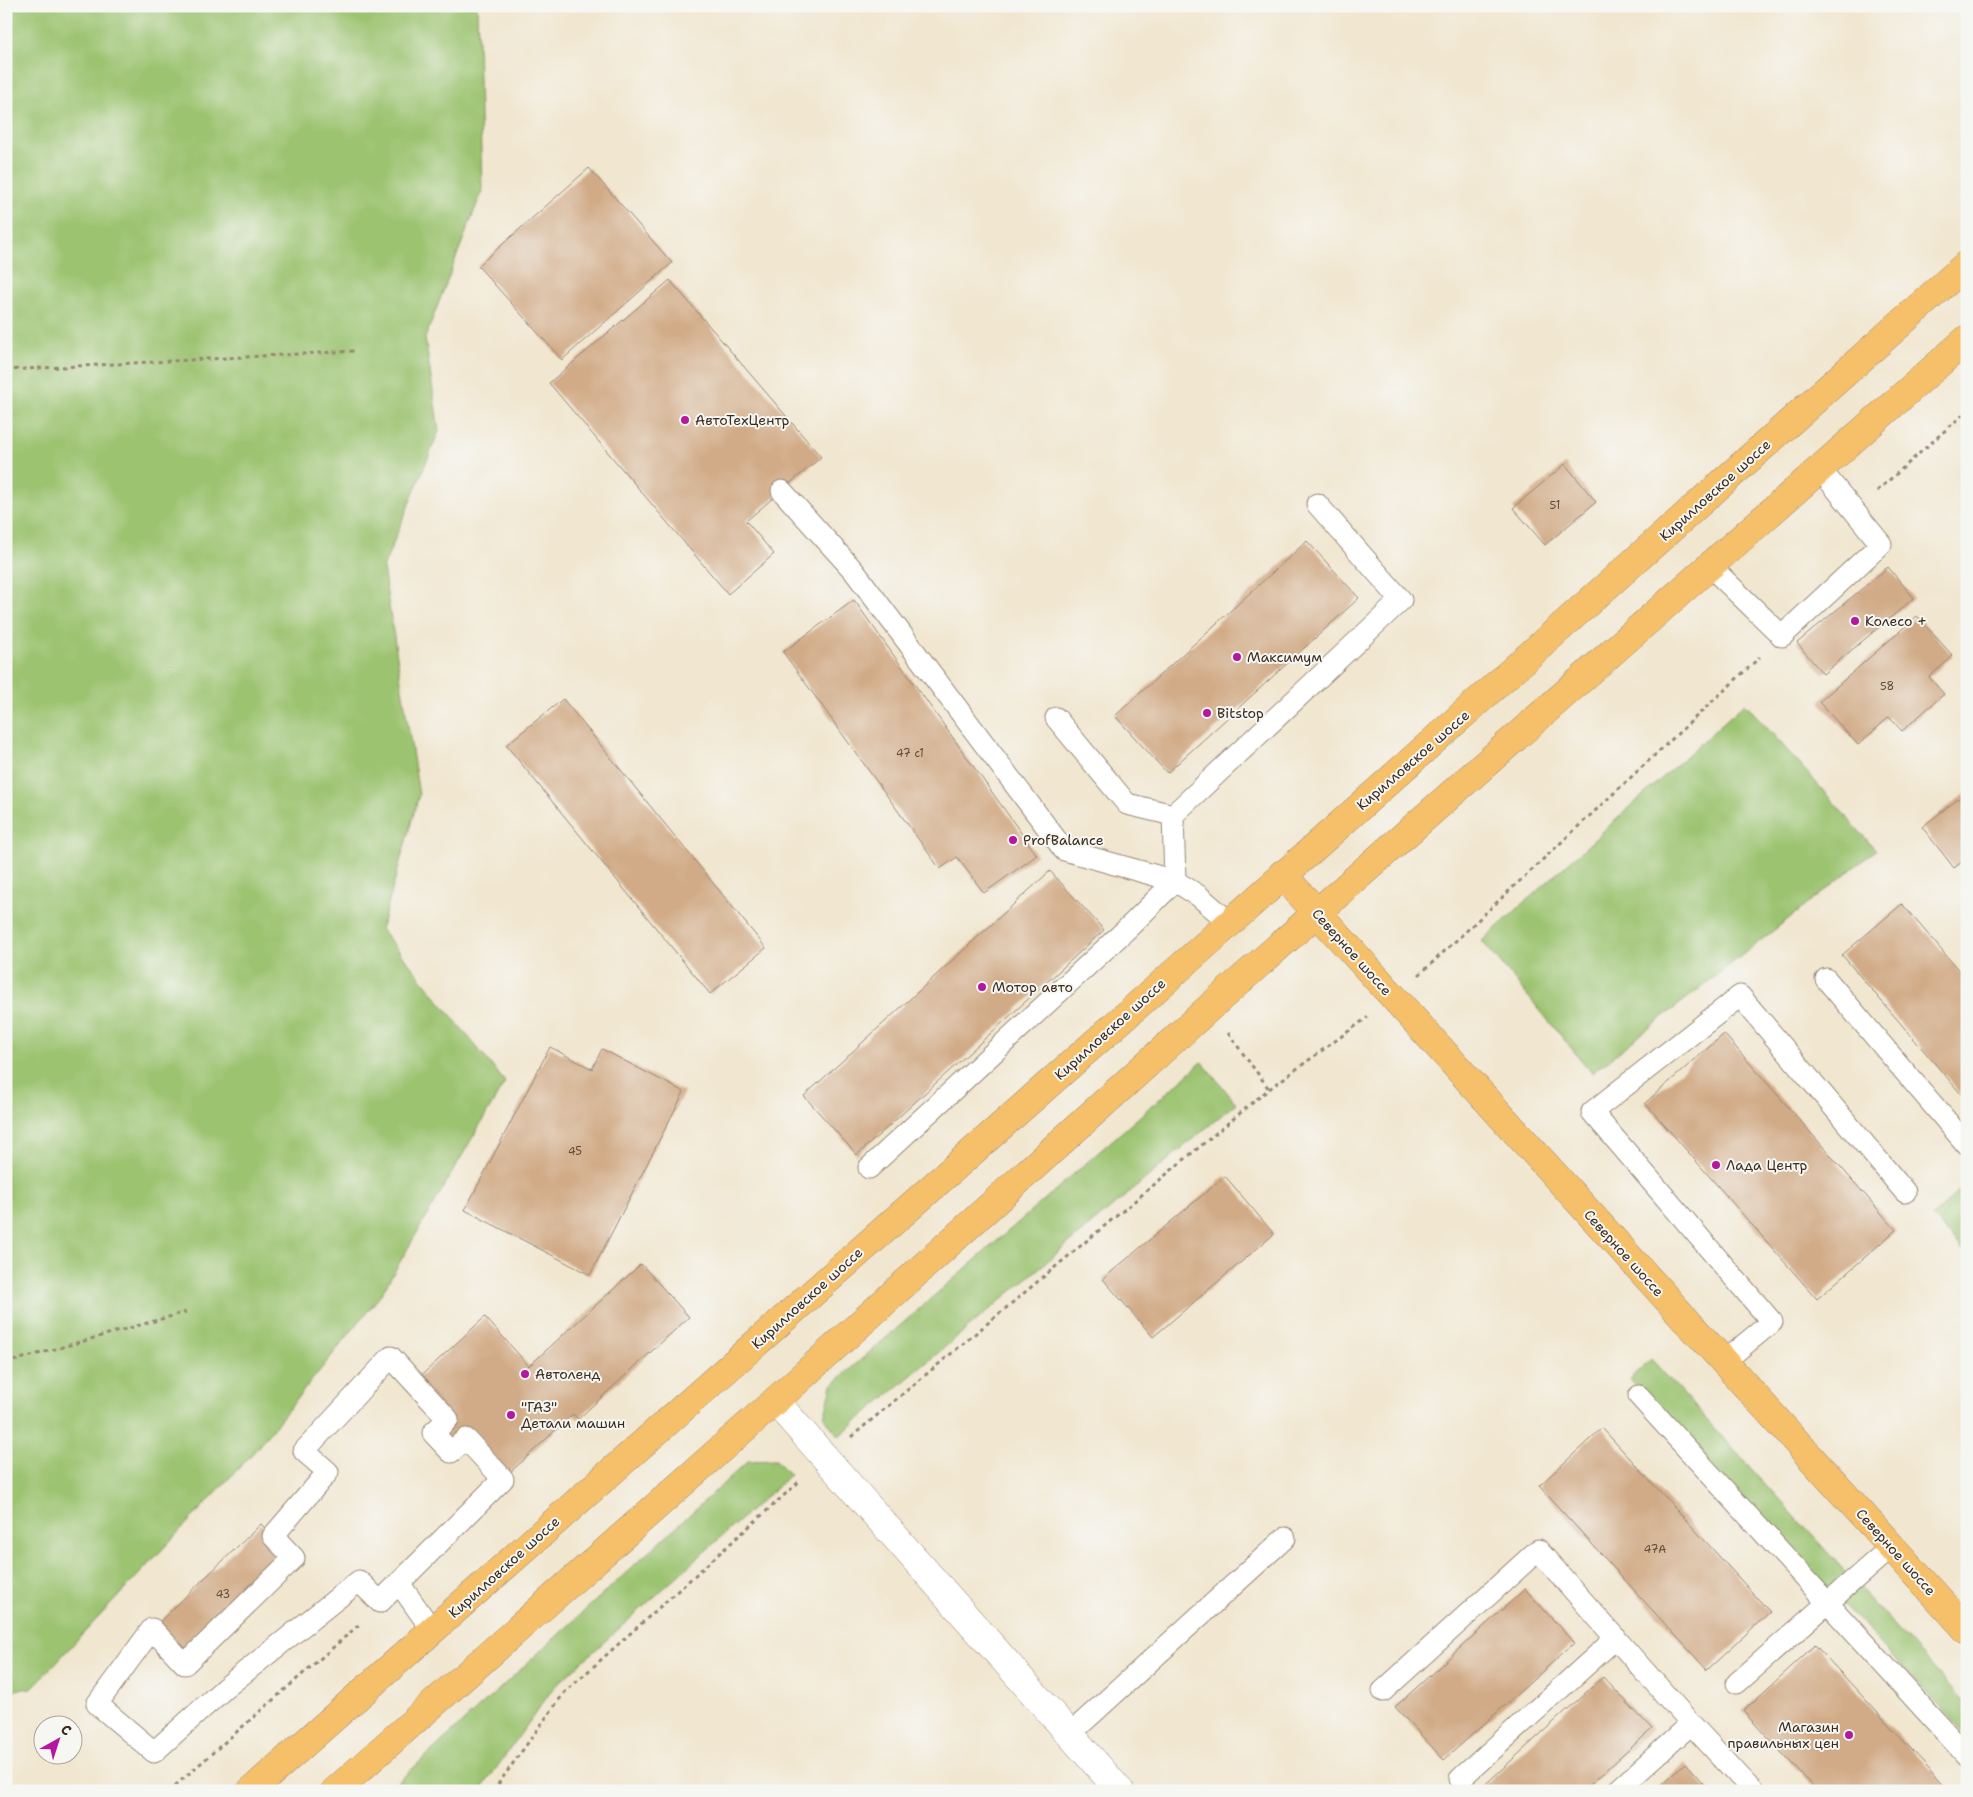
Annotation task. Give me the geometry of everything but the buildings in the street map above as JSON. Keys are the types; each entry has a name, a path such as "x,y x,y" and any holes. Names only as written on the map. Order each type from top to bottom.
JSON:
{"main road":[{"name":"Кирилловское шоссе","path":"251,1791 1282,874 1402,770 1967,264"},
{"path":"335,1791 775,1401 1210,1007 1318,914 1967,339"},
{"name":"Северное шоссе","path":"1282,874 1967,1630"}],"street":[{"path":"775,1401 827,1457 1120,1791"}],"lane":[{"path":"1711,566 1782,636 1881,544 1820,469"},
{"path":"782,491 854,571 1064,850 1175,881 1199,896 1229,922"},
{"path":"869,1168 1130,926 1175,881 1174,815 1401,600 1317,504"},
{"path":"1056,718 1128,804 1174,815"},
{"path":"1826,978 1967,1145"},
{"path":"1723,1362 1772,1322 1592,1112 1740,996 1905,1192"},
{"path":"391,1357 448,1419 433,1433 450,1452 466,1438 503,1479 399,1583 380,1602 358,1581 225,1688 154,1752 97,1704 152,1630 185,1664 294,1558 273,1536 328,1472 304,1451 391,1357"},
{"path":"1639,1396 1967,1756"},
{"path":"1070,1734 1285,1538"},
{"path":"1736,1683 1891,1547"},
{"path":"1383,1692 1538,1550 1691,1724 1754,1791"},
{"path":"399,1583 432,1630"},
{"path":"1460,1779 1616,1638"},
{"path":"1617,1791 1691,1724"}],"path":[{"path":"6,370 354,351"},
{"path":"1854,512 1967,411"},
{"path":"493,1791 564,1693 827,1457 1269,1089 1394,998 1782,636"},
{"path":"6,1363 186,1312"},
{"path":"169,1791 365,1620"}],"green space":[{"path":"6,6 477,6 482,191 425,338 439,431 383,568 419,795 381,929 505,1082 380,1296 253,1453 32,1688 6,1691"},
{"path":"1745,703 1876,850 1592,1073 1482,941"},
{"path":"1202,1062 1236,1103 839,1436 824,1418 832,1385"},
{"path":"1967,1183 1967,1254 1932,1217"},
{"path":"1651,1359 1967,1705 1967,1735 1629,1379"},
{"path":"776,1460 790,1475 554,1687 480,1791 388,1791 748,1461"}],"place":[{"name":"АвтоТехЦентр","path":"685,420"},
{"name":"Колесо +","path":"1855,621"},
{"name":"Максимум","path":"1237,657"},
{"name":"Bitstop","path":"1207,713"},
{"name":"ProfBalance","path":"1013,840"},
{"name":"Мотор авто","path":"982,987"},
{"name":"Лада Центр","path":"1716,1165"},
{"name":"Автоленд","path":"525,1374"},
{"name":"\"ГАЗ\" Детали машин","path":"511,1415"},
{"name":"Магазин правильных цен","path":"1849,1735"}]}
